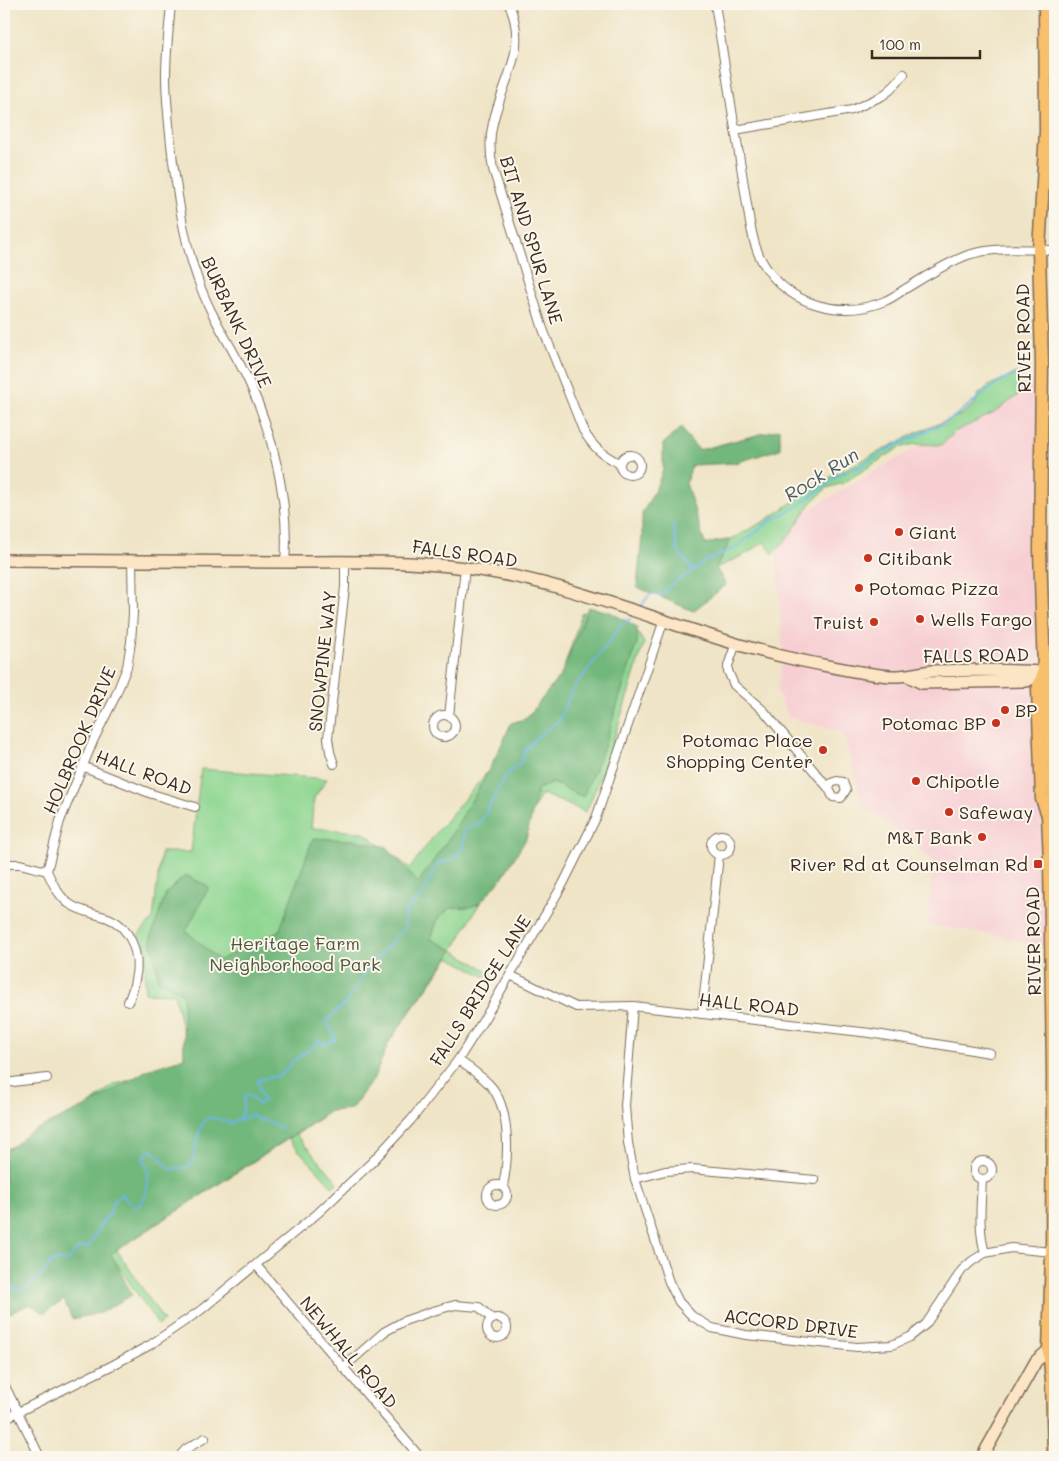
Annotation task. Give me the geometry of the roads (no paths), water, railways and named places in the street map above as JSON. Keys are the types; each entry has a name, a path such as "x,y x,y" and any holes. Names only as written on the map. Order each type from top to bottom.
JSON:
{"main road":[{"name":"RIVER ROAD","path":"1045,4 1046,131 1039,250 1042,364 1040,550 1050,669 1038,689 1038,698 1042,799 1052,814 1054,1073 1052,1381 1054,1456"},
{"name":"FALLS ROAD","path":"4,560 410,562 508,574 548,584 736,643 810,662 889,676 908,676 919,672 936,671 1050,669"},
{"path":"982,1457 1036,1361 1052,1350"}],"street":[{"name":"BURBANK DRIVE","path":"171,4 166,76 168,118 185,239 198,282 210,309 249,382 269,434 282,498 287,544 286,562"},
{"name":"BIT AND SPUR LANE","path":"509,4 516,18 517,45 511,71 493,124 490,150 493,169 543,329 583,430 591,444 600,453 620,464"},
{"path":"715,4 755,247 764,265 782,286 809,303 828,308 849,310 886,301 943,267 970,255 994,251 1055,250"},
{"path":"735,130 852,110 882,96 904,74"},
{"name":"HOLBROOK DRIVE","path":"47,871 60,821 94,739 115,698 127,666 131,642 132,561"},
{"name":"SNOWPINE WAY","path":"334,764 328,738 346,587 345,561"},
{"path":"449,716 465,568"},
{"name":"FALLS BRIDGE LANE","path":"4,1419 150,1345 201,1310 318,1213 372,1162 411,1120 458,1060 486,1016 563,884 596,818 664,620"},
{"path":"736,643 728,666 728,671 734,685 764,711 829,789"},
{"name":"HALL ROAD","path":"82,766 152,794 195,807"},
{"path":"702,1014 719,855"},
{"path":"4,864 20,864 47,871 54,887 67,902 81,910 112,920 122,927 134,948 136,967 136,978 128,1002"},
{"name":"HALL ROAD","path":"510,975 576,1007 633,1006 870,1033 990,1053"},
{"name":"ACCORD DRIVE","path":"633,1006 625,1106 628,1143 635,1179 669,1282 679,1302 692,1316 712,1328 746,1335 857,1346 892,1345 910,1337 926,1324 962,1270 985,1253 1011,1248 1052,1252"},
{"path":"458,1060 489,1084 497,1095 502,1107 505,1120 507,1168 503,1186"},
{"path":"4,1084 47,1078"},
{"path":"635,1179 665,1171 692,1169 815,1180"},
{"path":"982,1179 980,1238 985,1253"},
{"name":"NEWHALL ROAD","path":"256,1265 420,1457"},
{"path":"344,1368 394,1326 433,1311 455,1305 479,1307 492,1319"},
{"path":"4,1384 40,1457"},
{"path":"179,1457 186,1449 205,1438"}],"waterway":[{"name":"Rock Run","path":"641,606 650,594 663,594 669,586 705,561 731,550 771,520 795,508 839,475 861,466 887,450 950,420 1003,379 1022,374"},
{"path":"673,524 677,548 692,568 691,571"},
{"name":"Rock Run","path":"4,1282 19,1290 24,1288 43,1275 52,1261 68,1261 78,1248 89,1247 101,1224 110,1213 112,1203 121,1194 134,1206 141,1204 146,1194 148,1182 148,1172 143,1158 151,1149 172,1169 189,1167 202,1124 206,1120 216,1118 230,1123 239,1118 245,1095 248,1094 258,1104 264,1101 259,1090 258,1080 281,1075 291,1063 319,1041 326,1044 336,1039 326,1021 346,1003 369,966 404,929 405,911 419,899 439,863 451,859 459,853 462,849 464,831 481,822 506,775 521,762 526,749 538,736 559,721 573,689 619,627 630,619"},
{"path":"239,1120 252,1115 258,1120 264,1120 282,1128"}],"place":[{"name":"Giant","path":"899,532"},
{"name":"Citibank","path":"868,558"},
{"name":"Potomac Pizza","path":"859,588"},
{"name":"Wells Fargo","path":"920,619"},
{"name":"Truist","path":"874,622"},
{"name":"BP","path":"1005,710"},
{"name":"Potomac BP","path":"996,723"},
{"name":"Potomac Place Shopping Center","path":"823,750"},
{"name":"Chipotle","path":"916,781"},
{"name":"Safeway","path":"949,812"},
{"name":"M&T Bank","path":"982,837"},
{"name":"River Rd at Counselman Rd","path":"1038,864"}],"park label":[{"name":"Heritage Farm Neighborhood Park","path":"295,953"}]}
